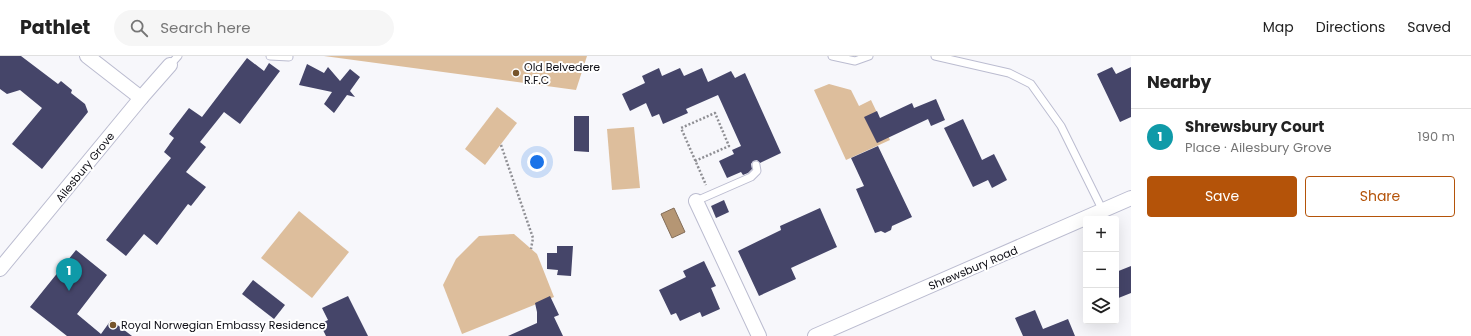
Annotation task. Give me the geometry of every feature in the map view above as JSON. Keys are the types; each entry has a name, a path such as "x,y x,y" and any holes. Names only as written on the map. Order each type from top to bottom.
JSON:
{"street":[{"path":"87,56 141,98"},
{"name":"Ailesbury Grove","path":"0,269 141,98 174,61"},
{"name":"Shrewsbury Road","path":"815,336 1131,198"},
{"path":"696,201 759,336"}],"lane":[{"path":"270,56 289,57"},
{"path":"832,56 855,61 869,56"},
{"path":"934,56 1009,73 1031,84 1061,126 1103,211"},
{"path":"696,201 751,177 757,171 756,165"}],"path":[{"path":"695,161 729,146 715,113 681,128 695,161 710,194"},
{"path":"501,145 533,238 531,249"}],"shaded area":[{"name":"Old Belvedere R.F.C","path":"324,56 587,56 576,90"},
{"path":"829,84 851,90 859,106 871,100 890,140 846,160 814,90"},
{"path":"497,107 517,123 485,165 465,149"},
{"path":"634,127 640,188 612,190 607,129"},
{"path":"674,208 685,232 672,238 661,214"},
{"path":"299,211 349,252 312,298 261,258"},
{"path":"514,234 537,254 554,297 462,334 443,285 456,259 479,236"}],"building":[{"path":"0,56 21,56 58,84 61,81 72,90 71,93 85,104 88,112 42,169 12,144 42,108 20,90 7,94 0,89"},
{"path":"247,58 264,71 269,63 280,71 240,124 224,112 200,142 206,147 186,172 206,187 191,206 188,204 157,245 144,234 126,256 106,240 171,158 164,152 174,138 169,134 189,108 202,117"},
{"path":"307,64 324,73 328,67 340,81 350,69 360,77 350,91 355,97 347,95 334,113 324,104 332,92 299,85"},
{"path":"1112,67 1116,74 1131,67 1131,117 1120,122 1097,74"},
{"path":"659,68 662,76 680,68 684,76 702,68 708,82 731,71 735,78 745,73 781,153 760,163 757,160 753,161 751,164 752,169 748,173 743,175 741,172 727,178 719,161 734,154 732,150 741,146 718,95 686,109 688,113 663,124 659,114 652,117 646,103 630,111 622,94 645,83 642,76"},
{"path":"936,99 945,120 931,126 928,119 877,143 864,117 877,111 880,118 912,103 914,108"},
{"path":"574,116 589,116 589,152 574,151"},
{"path":"963,119 982,160 994,154 1007,180 992,188 988,180 973,187 944,128"},
{"path":"878,146 912,217 892,226 891,230 885,233 881,231 875,233 856,189 864,186 851,158"},
{"path":"724,200 729,212 716,218 711,206"},
{"path":"820,208 837,247 791,268 796,279 759,296 738,251 781,230 780,226"},
{"path":"557,246 573,246 571,276 557,275 558,270 547,269 547,253 557,253"},
{"path":"76,250 107,275 77,314 101,334 111,320 132,336 67,336 30,307"},
{"path":"704,261 716,286 711,288 720,309 702,317 700,312 680,321 676,313 671,315 659,290 686,277 683,271"},
{"path":"1131,266 1131,293 1119,298 1119,288 1119,271"},
{"path":"253,280 285,305 274,319 242,294"},
{"path":"348,296 368,336 326,336 320,324 328,320 322,308"},
{"path":"550,296 559,315 554,317 563,336 508,336 537,323 535,303"},
{"path":"1035,310 1043,329 1068,319 1075,336 1023,336 1015,318"}],"place":[{"name":"Old Belvedere R.F.C","path":"516,73"},
{"name":"Shrewsbury Court","path":"69,291"},
{"name":"Royal Norwegian Embassy Residence","path":"113,325"}]}
